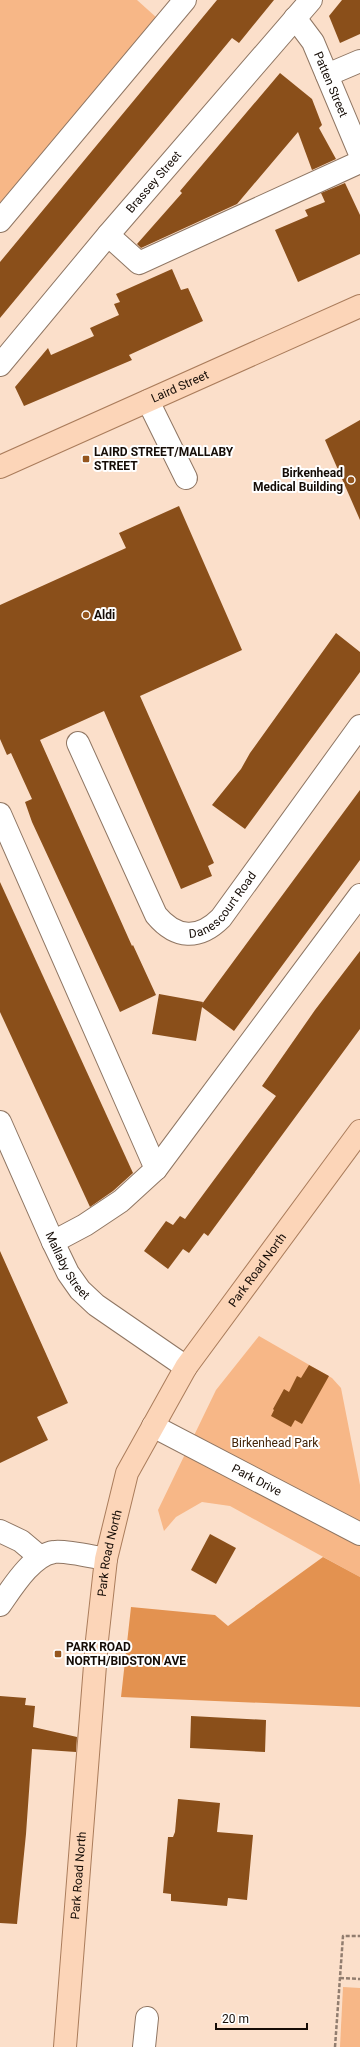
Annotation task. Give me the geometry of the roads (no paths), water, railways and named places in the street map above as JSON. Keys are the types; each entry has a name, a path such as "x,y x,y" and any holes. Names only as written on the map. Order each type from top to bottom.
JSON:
{"main road":[{"name":"Laird Street","path":"0,466 360,306"},
{"name":"Park Road North","path":"65,2047 96,1648 106,1559 127,1473 186,1367 360,1131"}],"street":[{"path":"0,221 185,0"},
{"name":"Patten Street","path":"302,6 313,42 360,154"},
{"name":"Brassey Street","path":"0,365 302,6"},
{"path":"327,75 360,61"},
{"path":"108,236 139,263 360,162"},
{"path":"148,401 186,478"},
{"name":"Danescourt Road","path":"78,744 156,915 164,924 174,931 187,934 200,933 212,928 221,918 360,726"},
{"path":"0,814 156,1169"},
{"path":"53,1242 85,1225 121,1200 156,1169 360,895"},
{"name":"Mallaby Street","path":"0,1122 53,1242 68,1272 80,1290 96,1305 186,1367"},
{"name":"Park Drive","path":"153,1426 360,1534"},
{"path":"0,1531 21,1541 40,1557"},
{"path":"0,1605 21,1576 40,1557 54,1552 106,1559"},
{"path":"144,2047 147,2018"}],"place":[{"name":"LAIRD STREET/MALLABY STREET","path":"86,459"},
{"name":"Birkenhead Medical Building","path":"351,480"},
{"name":"Aldi","path":"86,615"},
{"name":"PARK ROAD NORTH/BIDSTON AVE","path":"58,1654"}],"park label":[{"name":"Birkenhead Park","path":"275,1443"}]}
